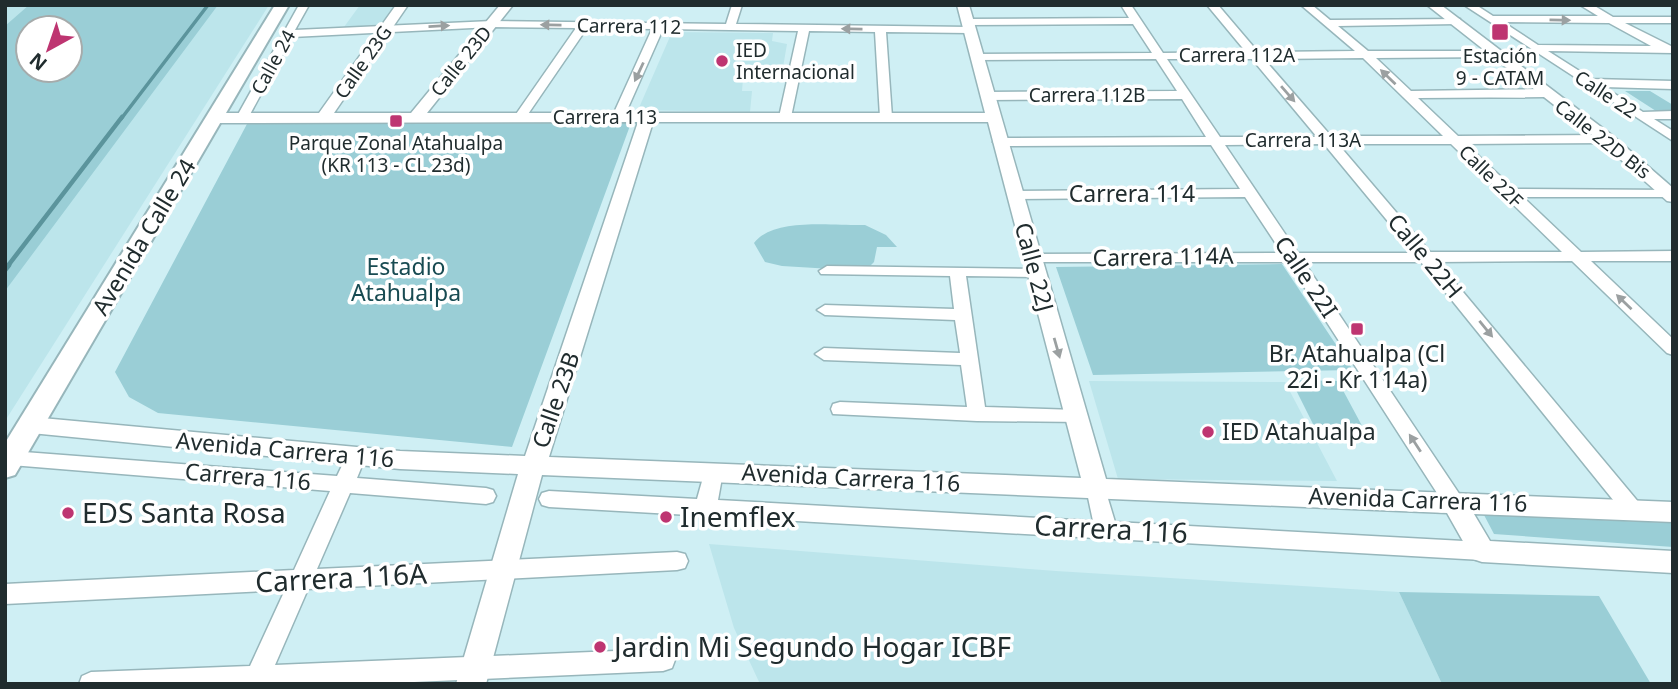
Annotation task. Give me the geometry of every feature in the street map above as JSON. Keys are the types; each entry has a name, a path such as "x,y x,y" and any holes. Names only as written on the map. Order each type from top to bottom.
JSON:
{"main road":[{"name":"Avenida Calle 24","path":"8,462 282,5"}],"street":[{"name":"Calle 24","path":"242,118 304,5"},
{"name":"Calle 23G","path":"323,118 402,5"},
{"name":"Calle 23D","path":"415,118 507,5"},
{"path":"730,27 737,5"},
{"name":"Calle 22J","path":"963,5 1106,528"},
{"name":"Calle 22I","path":"1126,5 1452,500 1482,551"},
{"name":"Calle 22H","path":"1212,5 1427,258 1633,510"},
{"name":"Calle 22F","path":"1306,5 1366,55 1577,257 1665,334 1673,349"},
{"name":"Calle 22D Bis","path":"1433,5 1607,139 1671,195"},
{"name":"Calle 22","path":"1469,5 1673,137"},
{"path":"1585,5 1670,51"},
{"path":"1491,19 1673,20"},
{"name":"Carrera 112","path":"288,34 492,24 880,29 1138,21"},
{"path":"1326,23 1456,21"},
{"path":"520,117 584,25"},
{"path":"618,117 659,26"},
{"path":"785,117 804,28"},
{"path":"880,29 886,117"},
{"path":"1537,48 1670,51"},
{"name":"Carrera 112A","path":"977,57 1497,54"},
{"path":"1591,83 1673,85"},
{"path":"1406,95 1544,93"},
{"name":"Carrera 112B","path":"987,96 1186,95"},
{"path":"1640,116 1673,115"},
{"name":"Calle 23B","path":"473,676 501,570 533,466 552,416 647,117"},
{"name":"Carrera 113","path":"216,118 993,117"},
{"name":"Carrera 113A","path":"1000,142 1607,139"},
{"name":"Carrera 114","path":"1014,195 1250,193"},
{"path":"1509,193 1671,195"},
{"name":"Carrera 114A","path":"827,271 957,271 1034,265 1292,256 1673,256"},
{"path":"957,271 977,414"},
{"path":"825,310 962,315"},
{"path":"824,354 969,359"},
{"path":"840,409 1076,418"},
{"name":"Avenida Carrera 116","path":"31,425 356,456 533,466 1452,500 1673,512"},
{"path":"256,680 356,456"},
{"name":"Carrera 116","path":"8,462 486,495"},
{"path":"706,508 713,472"},
{"name":"Carrera 116","path":"549,499 1106,528 1673,562"},
{"name":"Carrera 116A","path":"5,594 677,561"},
{"path":"91,684 473,676 663,660"}],"shaded area":[{"path":"5,5 269,5 5,421"},
{"path":"360,5 399,5 386,25 344,27"},
{"name":"IED Internacional","path":"672,32 773,33 772,41 787,44 781,79 743,79 742,91 752,91 750,112 638,110"},
{"name":"IED Atahualpa","path":"1089,381 1285,382 1337,481 1118,479"},
{"path":"709,544 1056,571 1399,592 1442,684 760,684 734,628"}],"green space":[{"path":"29,5 218,5 5,291 5,26 14,18 14,84 84,84 84,14 19,14"},
{"path":"1625,91 1650,91 1673,105 1673,111 1656,111"},
{"name":"Estadio Atahualpa","path":"631,123 512,447 158,413 129,397 115,372 247,124"},
{"path":"865,225 886,235 897,247 877,247 874,262 865,271 782,266 765,262 754,243 775,229 790,226"},
{"path":"1282,264 1353,370 1093,375 1056,267"},
{"path":"1291,380 1338,381 1368,437 1319,436"},
{"path":"1484,515 1673,523 1673,547 1494,534"},
{"path":"1399,592 1599,596 1651,684 1442,684"}],"waterway":[{"path":"121,119 208,5"},
{"path":"7,267 122,117"},
{"path":"5,270 9,265"}],"place":[{"name":"Estación 9 - CATAM","path":"1500,32"},
{"name":"IED Internacional","path":"722,61"},
{"name":"Parque Zonal Atahualpa (KR 113 - CL 23d)","path":"396,121"},
{"name":"Br. Atahualpa (Cl 22i - Kr 114a)","path":"1357,329"},
{"name":"IED Atahualpa","path":"1208,432"},
{"name":"EDS Santa Rosa","path":"68,513"},
{"name":"Inemflex","path":"666,517"},
{"name":"Jardin Mi Segundo Hogar ICBF","path":"600,647"}]}
